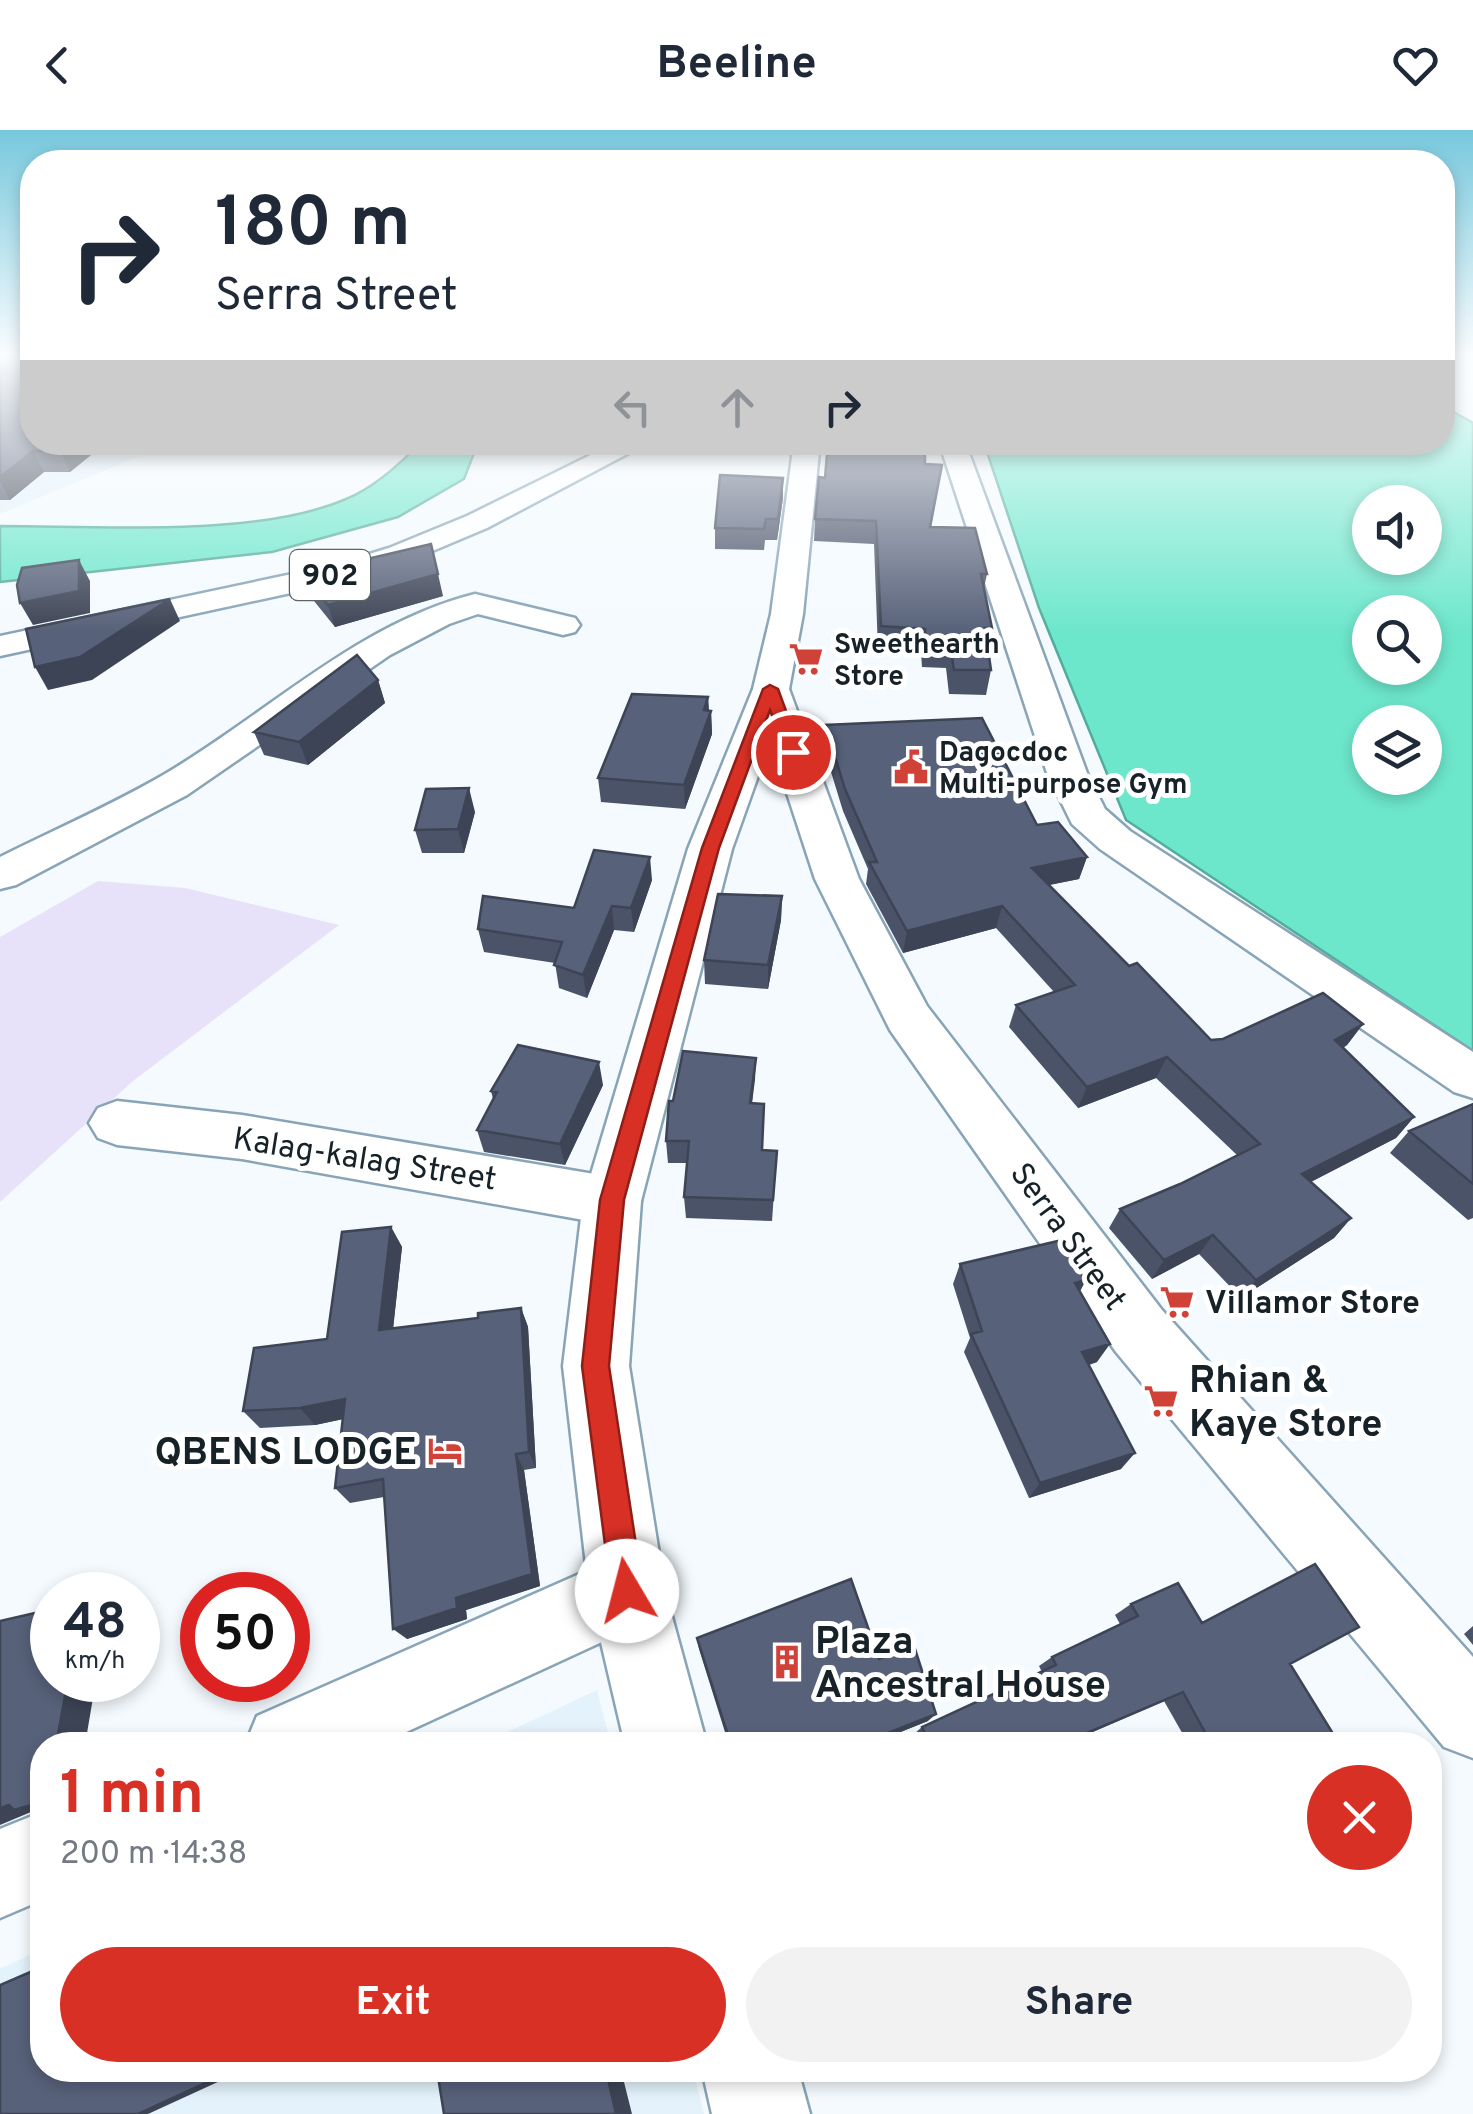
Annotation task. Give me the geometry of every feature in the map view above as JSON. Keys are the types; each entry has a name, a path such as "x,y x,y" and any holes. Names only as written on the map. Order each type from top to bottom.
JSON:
{"main road":[{"name":"902","path":"456,525 590,455"},
{"name":"902","path":"3,637 337,574 609,455"},
{"path":"663,1732 627,1591 596,1366 612,1200 710,848 770,689 787,614 805,455"},
{"path":"957,455 1068,774 1087,816 1115,840 1473,1078"},
{"path":"0,875 173,786 378,648 437,617 475,604 563,625"},
{"name":"Serra Street","path":"770,689 838,879 908,1017 1139,1331 1473,1718"},
{"name":"Kalag-kalag Street","path":"117,1124 242,1137 612,1200"},
{"path":"315,1732 627,1591"},
{"path":"0,1874 30,1860"},
{"path":"753,2082 761,2114"}],"shaded area":[{"path":"0,447 20,447 20,455 142,455 0,514"},
{"path":"1455,447 1473,447 1473,1051 1126,820 1039,608 988,455 1455,455"},
{"path":"408,455 473,455 464,479 398,517 272,552 0,582 0,526 176,527 268,520 346,499 366,489"},
{"path":"98,881 185,888 339,925 133,1081 0,1202 0,937"},
{"path":"597,1690 608,1732 508,1732"},
{"path":"30,1955 30,2082 696,2082 704,2114 0,2114 0,1969"}],"building":[{"path":"0,447 20,447 20,455 28,455 0,477"},
{"path":"827,455 925,455 925,464 942,465 930,527 975,528 987,574 981,574 992,628 985,628 991,670 954,670 950,644 925,643 925,629 881,626 876,521 815,519 819,477 825,478"},
{"path":"720,475 783,478 778,519 766,519 764,529 715,528"},
{"path":"431,544 438,574 328,605 303,574"},
{"path":"79,560 79,591 20,603 17,585 22,568"},
{"path":"170,599 80,657 35,667 26,629"},
{"path":"357,655 378,680 299,742 254,732"},
{"path":"632,694 708,697 704,710 711,711 684,785 598,778"},
{"path":"982,718 1037,825 1058,822 1087,857 1032,868 1129,966 1137,963 1211,1040 1223,1039 1323,993 1363,1024 1335,1040 1414,1117 1302,1174 1351,1218 1256,1280 1213,1235 1164,1260 1120,1209 1260,1144 1167,1057 1087,1087 1016,1005 1075,985 1002,906 907,931 869,862 877,862 845,789 825,725"},
{"path":"469,788 458,829 415,830 426,789"},
{"path":"594,850 650,857 631,908 612,906 583,975 554,965 562,942 478,929 483,896 574,908"},
{"path":"718,894 782,896 768,965 704,960"},
{"path":"518,1045 599,1062 560,1144 477,1130 497,1092 491,1091"},
{"path":"683,1051 756,1058 750,1103 764,1104 762,1150 777,1151 773,1200 684,1197 689,1141 666,1141 669,1101 673,1101"},
{"path":"1473,1104 1473,1184 1409,1131"},
{"path":"391,1227 379,1330 478,1318 478,1313 521,1308 529,1452 516,1454 532,1574 456,1598 457,1608 393,1629 383,1479 335,1488 345,1399 300,1408 243,1411 254,1348 327,1339 342,1232"},
{"path":"1058,1241 1086,1280 1075,1283 1110,1344 1082,1352 1135,1453 1040,1483 971,1334 982,1331 960,1264"},
{"path":"1315,1564 1359,1627 1290,1664 1332,1732 1205,1732 1183,1692 1089,1732 924,1732 922,1727 1056,1665 1052,1657 1138,1616 1131,1604 1178,1583 1202,1623"},
{"name":"Plaza Ancestral House","path":"851,1579 879,1659 914,1646 936,1714 891,1732 727,1732 697,1638"},
{"path":"30,1614 30,1702 64,1702 58,1732 30,1732 30,1805 14,1810 9,1805 0,1808 0,1621"},
{"path":"30,1972 30,2082 208,2082 138,2114 0,2114 0,1985"},
{"path":"439,2082 609,2082 616,2114 444,2114"}],"place":[{"name":"Sweethearth Store","path":"806,659"},
{"name":"Dagocdoc Multi-purpose Gym","path":"911,767"},
{"name":"Villamor Store","path":"1177,1302"},
{"name":"Rhian & Kaye Store","path":"1161,1401"},
{"name":"QBENS LODGE","path":"445,1451"},
{"name":"Plaza Ancestral House","path":"787,1662"}],"route":[{"path":"627,1591 596,1366 612,1200 710,848 770,689 793,752"}]}
